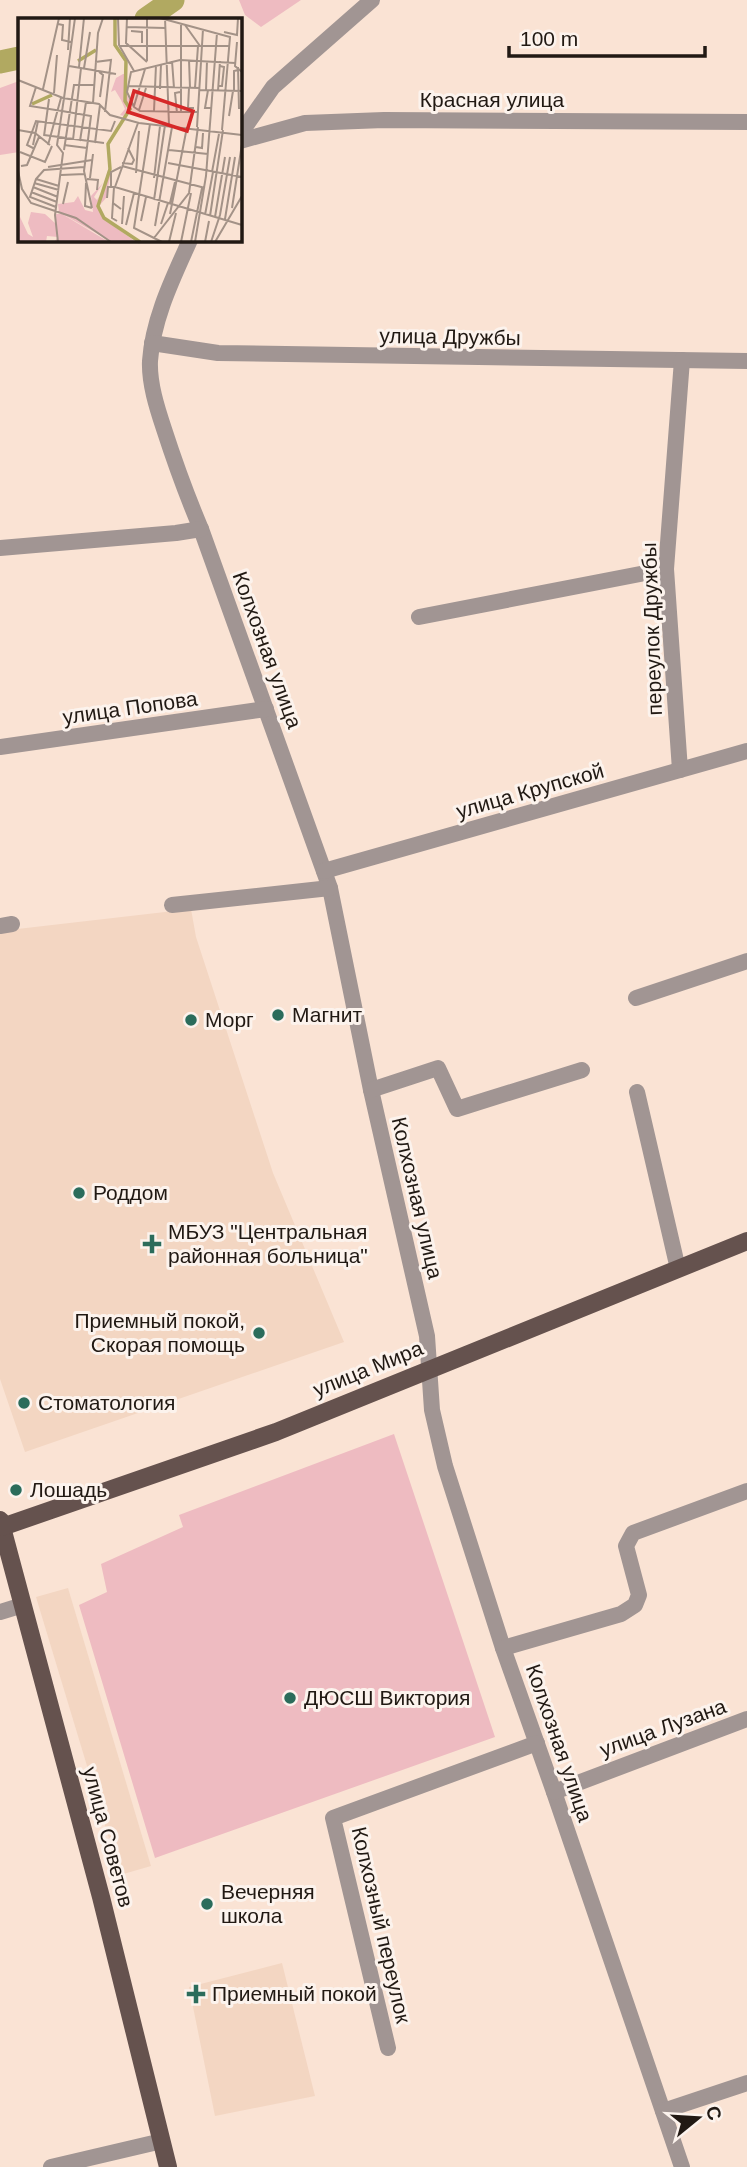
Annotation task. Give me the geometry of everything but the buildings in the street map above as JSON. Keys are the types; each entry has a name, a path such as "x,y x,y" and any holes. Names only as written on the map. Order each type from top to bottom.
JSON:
{"main road":[{"name":"улица Мира","path":"1,1524 276,1432 747,1241"},
{"name":"улица Советов","path":"1,1524 101,1897 168,2167"}],"street":[{"path":"242,131 273,88 372,0"},
{"name":"Красная улица","path":"242,140 305,123 384,120 747,122"},
{"name":"Колхозная улица","path":"189,242 166,294 152,343 150,364 156,403 179,477 201,529 330,888 371,1090 427,1336 432,1410 446,1466 503,1648 682,2167"},
{"name":"улица Дружбы","path":"152,343 218,353 747,361"},
{"name":"переулок Дружбы","path":"680,770 666,569 682,360"},
{"path":"0,548 201,529"},
{"path":"419,617 666,569"},
{"name":"улица Попова","path":"0,747 266,709"},
{"name":"улица Крупской","path":"324,871 747,751"},
{"path":"172,905 330,888"},
{"path":"636,998 747,961"},
{"path":"371,1090 438,1068 457,1109 582,1070"},
{"path":"637,1092 678,1269"},
{"path":"503,1648 621,1614 635,1605 639,1595 626,1546 633,1533 747,1491"},
{"path":"0,1612 23,1605"},
{"name":"улица Лузана","path":"554,1792 747,1719"},
{"name":"Колхозный переулок","path":"388,2048 333,1818 537,1742"},
{"path":"663,2111 747,2083"},
{"path":"51,2167 162,2141"}],"shaded area":[{"path":"239,0 301,0 261,27 245,15"},
{"path":"18,81 18,152 0,155 0,88"},
{"name":"МБУЗ \"Центральная районная больница\"","path":"191,909 196,937 273,1173 344,1342 25,1452 0,1379 0,931"},
{"path":"394,1434 495,1737 155,1858 79,1605 107,1592 101,1564 183,1527 179,1515"},
{"path":"68,1588 151,1866 120,1875 36,1597"},
{"path":"282,1963 315,2096 215,2116 189,1987"}],"waterway":[{"path":"147,18 173,0"},
{"path":"0,62 18,58"}],"place":[{"name":"Магнит","path":"278,1015"},
{"name":"Морг","path":"191,1020"},
{"name":"Роддом","path":"79,1193"},
{"name":"МБУЗ \"Центральная районная больница\"","path":"152,1244"},
{"name":"Приемный покой, Скорая помощь","path":"259,1333"},
{"name":"Стоматология","path":"24,1403"},
{"name":"Лошадь","path":"16,1490"},
{"name":"ДЮСШ Виктория","path":"290,1698"},
{"name":"Вечерняя школа","path":"207,1904"},
{"name":"Приемный покой","path":"196,1994"}]}
